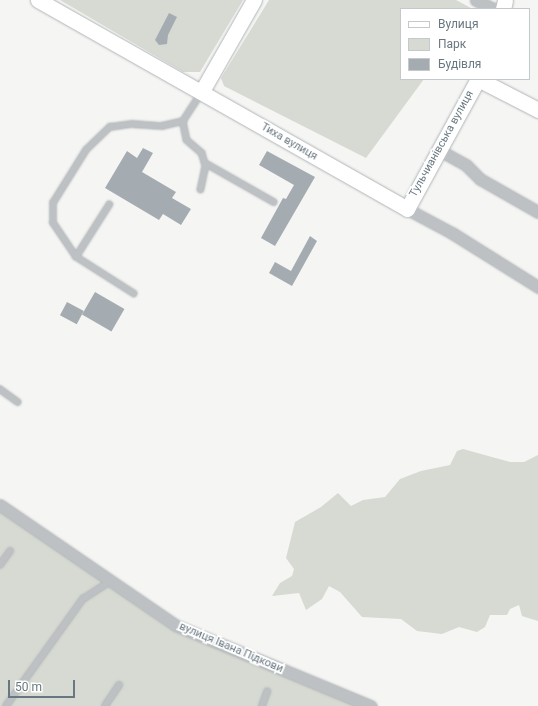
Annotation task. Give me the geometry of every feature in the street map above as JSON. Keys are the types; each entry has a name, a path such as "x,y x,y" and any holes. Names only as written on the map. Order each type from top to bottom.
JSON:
{"street":[{"name":"Тиха вулиця","path":"38,0 452,233 538,287"},
{"path":"202,91 254,0"},
{"path":"476,0 492,8"},
{"name":"Тульчианівська вулиця","path":"407,209 477,80"},
{"path":"480,80 538,110"},
{"path":"439,150 466,165 480,179 538,212"},
{"name":"вулиця Івана Підкови","path":"0,505 175,625 371,706"}],"lane":[{"path":"201,189 205,163 202,153 187,140 183,122 202,91"},
{"path":"134,294 76,257 53,224 53,203 86,150 110,127 132,124 162,126 183,122"},
{"path":"205,163 274,202"},
{"path":"76,257 109,206"},
{"path":"0,389 18,402"},
{"path":"0,565 10,551"},
{"path":"6,706 83,599 111,581"},
{"path":"105,706 119,685"},
{"path":"262,706 267,692"}],"green space":[{"path":"60,0 243,0 200,72 183,72"},
{"path":"269,0 456,0 471,8 400,8 400,80 423,80 366,158 224,86 221,78"},
{"path":"463,449 510,462 524,462 538,455 538,621 522,616 519,605 510,609 507,615 490,615 485,627 477,632 459,627 442,634 417,631 401,619 362,617 340,592 329,586 322,599 306,610 299,593 272,596 280,583 292,576 294,569 286,558 295,522 321,507 338,493 351,506 363,500 385,497 400,479 421,471 450,465 457,451"},
{"path":"0,510 171,629 359,706 0,706"}],"building":[{"path":"169,13 177,17 168,35 167,44 159,45 155,40"},
{"path":"143,148 153,153 142,172 176,192 172,198 191,209 181,225 163,214 159,220 105,188 127,151 137,158"},
{"path":"267,151 315,177 275,246 261,238 283,198 286,199 294,185 259,165"},
{"path":"310,236 317,241 292,286 269,273 275,262 291,271"},
{"path":"95,292 124,309 111,332 82,315"},
{"path":"67,302 84,311 77,324 60,315"}]}
